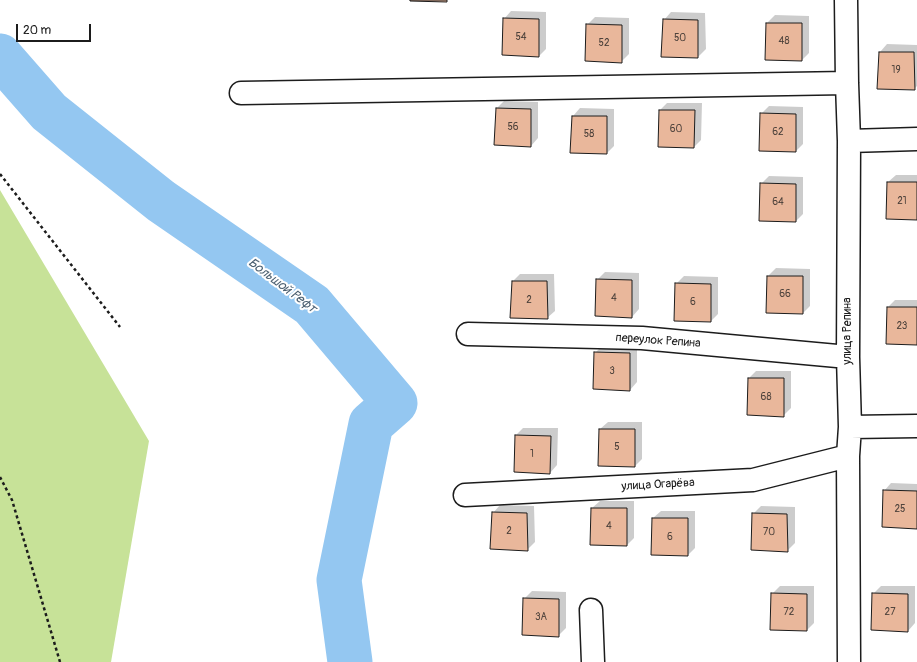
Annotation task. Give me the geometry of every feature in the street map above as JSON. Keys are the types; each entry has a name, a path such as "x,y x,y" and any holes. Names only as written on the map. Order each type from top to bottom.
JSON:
{"street":[{"name":"улица Репина","path":"846,0 849,141 849,662"},
{"path":"242,93 847,83"},
{"path":"849,141 917,139"},
{"name":"переулок Репина","path":"468,334 642,338 848,357"},
{"path":"850,427 917,426"},
{"name":"улица Огарёва","path":"465,494 753,480 848,456"},
{"path":"591,610 593,662"}],"path":[{"path":"0,174 120,327"},
{"path":"0,478 12,500 60,662"}],"green space":[{"path":"0,190 149,441 111,662 0,662"}],"building":[{"path":"447,0 447,2 410,1"},
{"path":"503,18 539,19 539,57 502,55"},
{"path":"663,19 698,20 698,58 661,57"},
{"path":"766,23 802,23 802,61 765,60"},
{"path":"586,24 622,25 622,63 585,61"},
{"path":"879,52 914,52 915,90 877,89"},
{"path":"496,108 531,109 531,147 494,145"},
{"path":"659,110 695,110 694,148 658,147"},
{"path":"760,113 796,114 796,152 759,151"},
{"path":"572,116 607,116 607,154 570,153"},
{"path":"887,182 917,182 917,220 886,219"},
{"path":"760,183 796,184 796,222 759,221"},
{"path":"767,276 803,276 803,314 766,313"},
{"path":"596,279 632,280 632,318 595,316"},
{"path":"512,281 547,281 548,319 510,318"},
{"path":"675,283 711,284 711,322 674,321"},
{"path":"887,307 917,307 917,345 886,344"},
{"path":"594,352 630,353 630,391 593,389"},
{"path":"748,378 784,378 784,417 747,415"},
{"path":"599,429 635,429 635,467 598,466"},
{"path":"515,435 551,436 550,474 514,472"},
{"path":"883,490 917,491 917,529 882,527"},
{"path":"591,508 627,508 627,546 590,545"},
{"path":"492,512 527,513 528,551 490,549"},
{"path":"752,513 787,514 788,552 751,550"},
{"path":"652,518 688,518 688,556 651,555"},
{"path":"771,593 807,594 807,631 770,630"},
{"path":"872,593 908,594 908,632 871,630"},
{"path":"523,598 559,599 559,637 522,635"}],"waterway":[{"name":"Большой Рефт","path":"0,56 49,112 161,201 312,305 395,403 371,424 339,580 350,662"}]}
